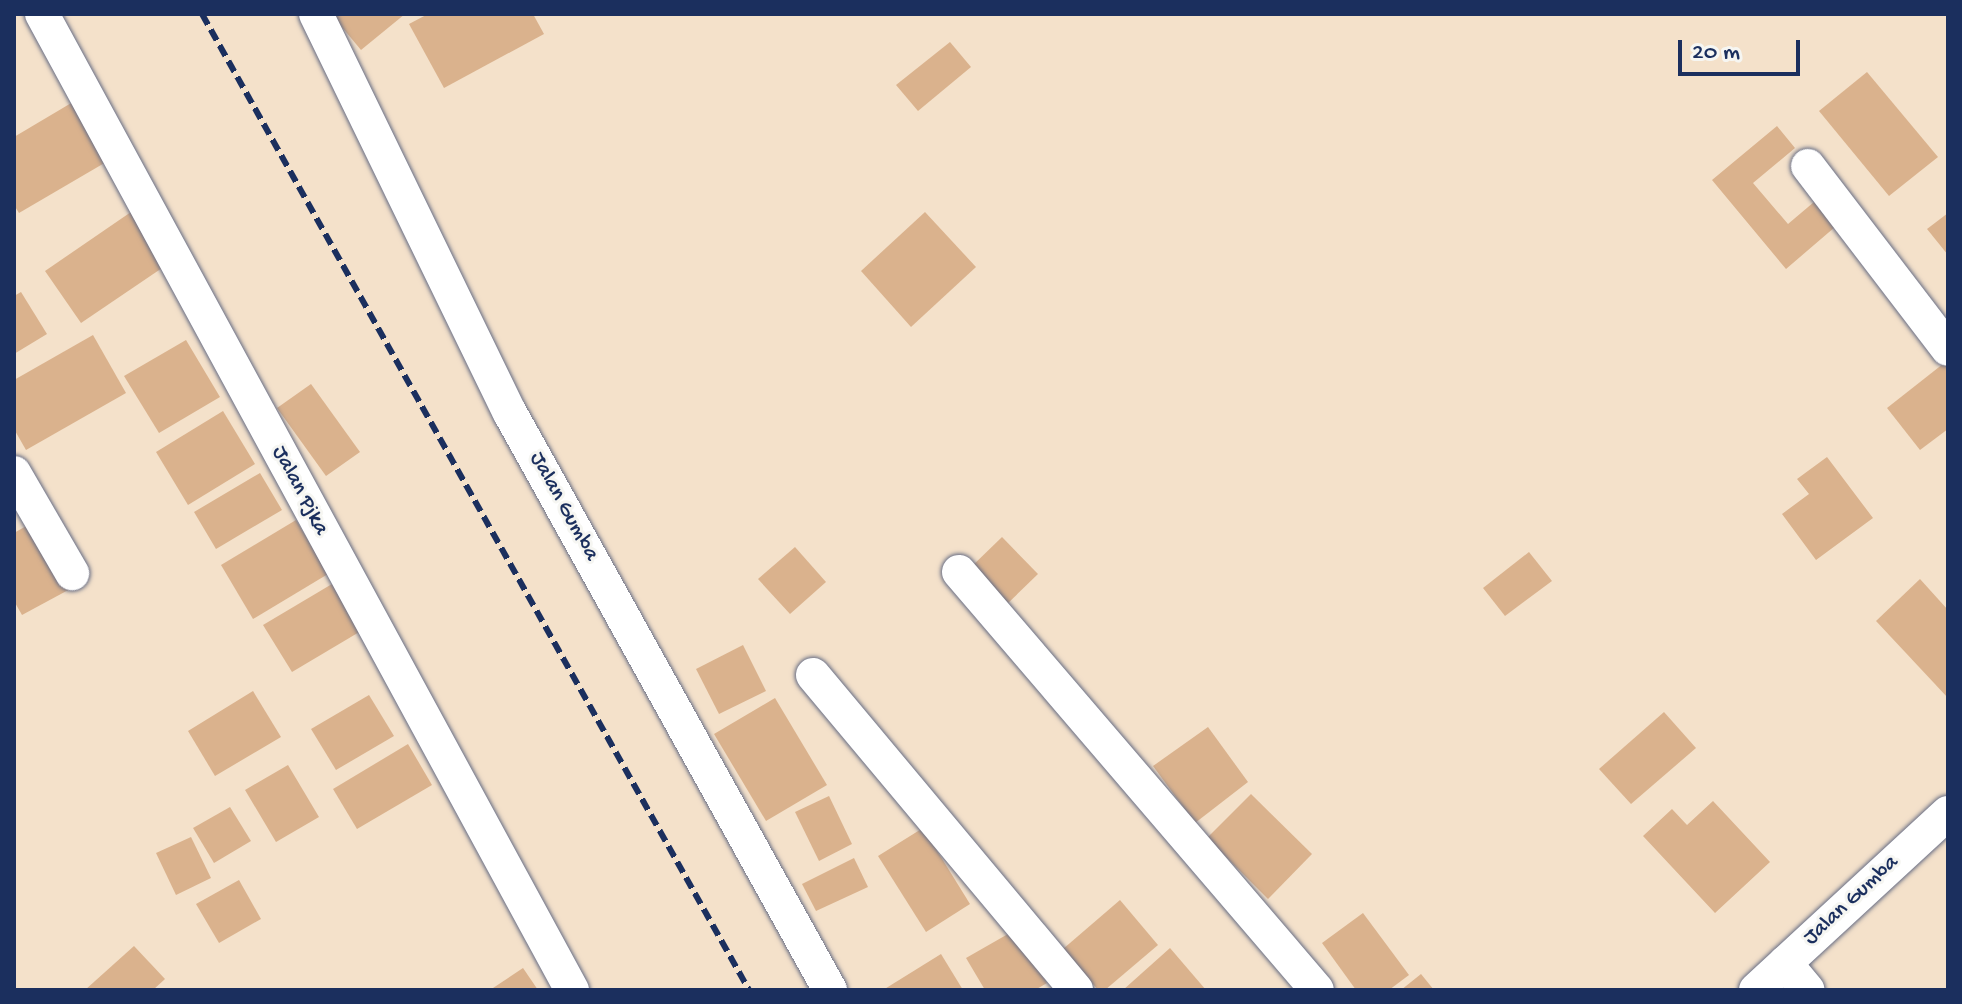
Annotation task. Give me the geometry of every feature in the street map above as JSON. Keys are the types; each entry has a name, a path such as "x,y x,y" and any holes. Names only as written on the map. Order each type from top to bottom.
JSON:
{"street":[{"name":"Jalan Pjka","path":"42,14 564,979"},
{"name":"Jalan Gumba","path":"316,14 510,413 830,990"},
{"path":"1808,166 1948,349"},
{"path":"14,473 72,573"},
{"path":"959,572 1317,990"},
{"path":"813,675 1076,990"},
{"name":"Jalan Gumba","path":"1756,990 1948,813"},
{"path":"1785,963 1808,990"}],"building":[{"path":"331,14 405,14 361,50"},
{"path":"428,14 533,14 544,34 444,88 409,24"},
{"path":"950,42 971,67 918,111 896,85"},
{"path":"1867,72 1938,157 1889,196 1819,111"},
{"path":"78,99 113,158 19,213 14,205 14,137"},
{"path":"1777,126 1795,148 1753,183 1788,224 1814,202 1835,227 1786,269 1712,180"},
{"path":"131,212 168,264 81,323 45,271"},
{"path":"925,212 976,267 911,327 861,271"},
{"path":"1948,213 1948,255 1927,229"},
{"path":"21,292 47,334 14,354 14,296"},
{"path":"93,335 126,393 26,450 14,429 14,380"},
{"path":"186,340 220,397 159,433 124,376"},
{"path":"1948,360 1948,429 1920,450 1887,408"},
{"path":"311,384 360,452 326,476 277,408"},
{"path":"223,411 255,464 188,505 156,452"},
{"path":"1827,457 1873,518 1816,560 1782,514 1809,494 1797,479"},
{"path":"260,473 282,510 216,549 194,512"},
{"path":"296,520 328,574 253,619 221,565"},
{"path":"35,521 72,588 22,615 14,601 14,533"},
{"path":"1002,537 1038,574 1004,607 968,570"},
{"path":"795,547 826,582 790,614 758,579"},
{"path":"1529,552 1552,581 1505,616 1483,588"},
{"path":"1920,579 1948,610 1948,698 1876,621"},
{"path":"332,584 361,631 292,672 263,625"},
{"path":"743,645 766,691 719,714 696,669"},
{"path":"253,691 281,737 215,776 188,731"},
{"path":"369,695 394,736 336,770 311,729"},
{"path":"775,698 827,785 766,821 714,734"},
{"path":"1664,712 1696,748 1631,804 1599,769"},
{"path":"1208,727 1248,782 1195,823 1153,766"},
{"path":"408,744 432,785 357,829 333,789"},
{"path":"288,765 319,817 276,842 245,790"},
{"path":"1251,794 1312,854 1268,899 1207,838"},
{"path":"829,796 852,844 819,861 795,812"},
{"path":"1713,801 1770,862 1715,913 1643,836 1672,809 1687,825"},
{"path":"230,807 251,841 214,863 193,828"},
{"path":"923,828 970,904 926,932 878,856"},
{"path":"191,837 211,878 176,895 156,853"},
{"path":"854,858 868,887 816,911 802,884"},
{"path":"239,880 261,919 219,943 196,904"},
{"path":"1120,900 1158,945 1105,990 1098,990 1063,949"},
{"path":"1363,913 1409,975 1389,990 1356,990 1322,943"},
{"path":"1015,930 1047,983 1035,990 985,990 966,958"},
{"path":"134,946 165,979 153,990 85,990"},
{"path":"1170,948 1206,990 1123,990"},
{"path":"941,954 963,990 883,990"},
{"path":"523,968 538,990 490,990"},
{"path":"1421,974 1434,990 1401,990"}],"railway":[{"path":"202,14 749,990"}]}
